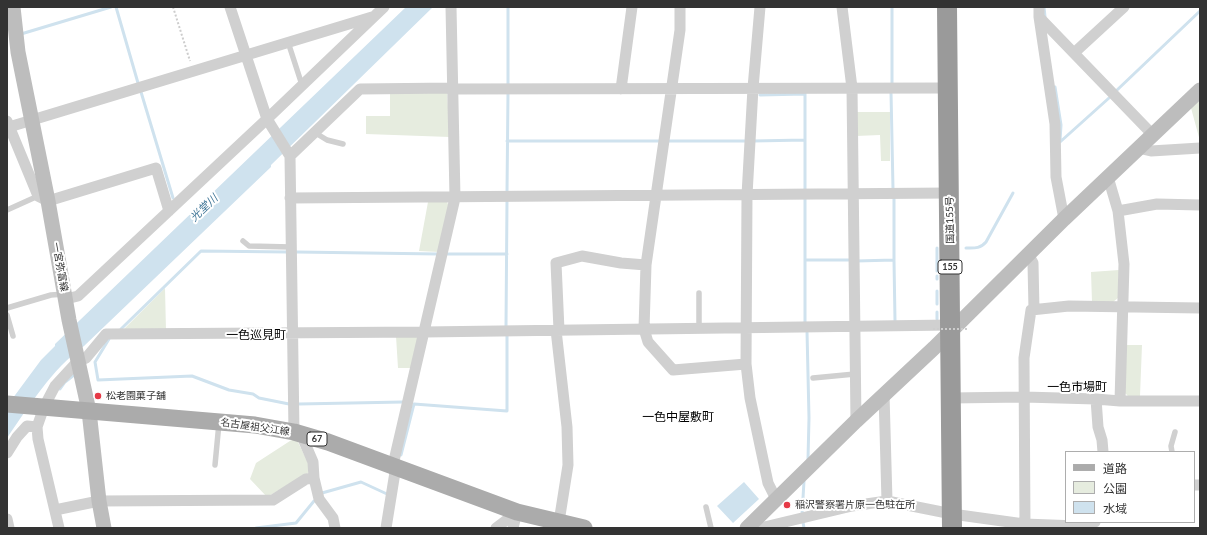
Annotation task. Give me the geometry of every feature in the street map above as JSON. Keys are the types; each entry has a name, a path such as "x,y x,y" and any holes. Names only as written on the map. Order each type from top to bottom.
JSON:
{"highway":[{"name":"国道155号","path":"947,7 952,521"}],"main road":[{"name":"名古屋祖父江線","path":"7,404 255,425 298,433 328,442 394,466 515,520 559,522 584,528"}],"street":[{"name":"一宮弥富線","path":"13,7 18,52 31,120 43,199 89,411 99,501 104,528"},
{"path":"230,7 245,55 269,122 289,155 292,332 298,433 312,462 319,498 333,518 335,528"},
{"path":"65,296 78,296 169,211 269,122 302,85 384,7"},
{"path":"386,528 394,466 455,198 451,7"},
{"path":"621,89 632,7"},
{"path":"680,7 680,30 646,265 644,329 648,342 673,370 746,364"},
{"path":"760,7 753,88 747,195 746,364 750,398 768,483 776,499"},
{"path":"842,7 852,88 852,194 856,421"},
{"path":"1074,53 1124,7"},
{"path":"1039,12 1074,53 1152,134"},
{"path":"1039,12 1055,124 1056,177 1064,219"},
{"path":"169,211 156,168 43,199 8,124 31,120 374,16"},
{"path":"289,155 360,89 948,88"},
{"path":"751,528 776,499 951,328 1152,134 1200,90"},
{"path":"1138,148 1151,151 1200,148"},
{"path":"1108,177 1118,211 1124,264 1120,401"},
{"path":"290,198 455,198 949,193"},
{"path":"1118,211 1157,204 1200,204"},
{"path":"1028,254 1033,263 1034,310"},
{"path":"559,522 568,465 567,427 558,330 556,263 582,256 621,263 646,265"},
{"path":"1025,526 1024,358 1031,310 1069,306 1200,308"},
{"path":"59,528 38,438 37,427 41,407 55,386 78,360 86,358 106,334 424,332 854,326 951,328"},
{"path":"884,394 887,501"},
{"path":"951,398 1024,397 1120,401 1200,401"},
{"path":"1096,399 1098,427 1102,440 1103,451"},
{"path":"7,453 17,437 27,426 37,427"},
{"path":"55,510 99,501 273,500 306,480 314,478"},
{"path":"751,528 852,506 887,501 952,521 1025,526 1078,527 1092,523"},
{"path":"7,519 9,528"},
{"path":"496,528 515,520"}],"lane":[{"path":"288,42 302,85"},
{"path":"314,132 327,140 343,144"},
{"path":"7,210 43,199"},
{"path":"243,241 248,246 291,247"},
{"path":"699,293 699,328"},
{"path":"7,308 51,295 65,296"},
{"path":"7,315 13,336"},
{"path":"813,378 855,374"},
{"path":"215,465 219,422"},
{"path":"1172,451 1171,446 1174,432"},
{"path":"706,508 711,528"}],"path":[{"path":"173,7 193,71"}],"green space":[{"path":"447,92 450,137 366,134 366,116 390,116 390,93"},
{"path":"1199,101 1200,106 1200,141 1191,108"},
{"path":"855,112 890,112 890,161 881,161 880,135 856,136"},
{"path":"428,202 447,202 449,206 439,252 419,251"},
{"path":"1119,270 1118,298 1113,302 1092,302 1091,272"},
{"path":"165,288 166,331 121,332"},
{"path":"396,336 416,336 418,339 411,368 398,368"},
{"path":"1126,345 1142,345 1140,396 1128,396 1124,392"},
{"path":"293,439 297,440 308,463 308,473 267,497 250,479 256,463"}],"water":[{"name":"光堂川","path":"406,7 433,7 271,165 271,167 84,346 61,366 33,401 7,438 7,406 41,360 55,346 55,344"},
{"path":"744,482 759,499 733,523 717,506"}],"waterway":[{"path":"21,34 111,7"},
{"path":"116,7 138,83"},
{"path":"508,7 508,85"},
{"path":"892,7 892,84"},
{"path":"1044,7 1045,17"},
{"path":"1116,91 1200,11"},
{"path":"1055,87 1061,125 1060,141"},
{"path":"141,92 173,198"},
{"path":"891,92 893,189"},
{"path":"507,192 508,93"},
{"path":"760,95 805,94 805,190"},
{"path":"1060,142 1109,98"},
{"path":"753,141 805,140"},
{"path":"507,141 661,141"},
{"path":"667,141 745,141"},
{"path":"966,248 979,247 986,242 1013,193"},
{"path":"894,198 894,260"},
{"path":"805,199 805,322"},
{"path":"506,326 507,201"},
{"path":"937,248 937,271"},
{"path":"121,329 201,251 288,252"},
{"path":"297,252 438,254"},
{"path":"448,254 507,254"},
{"path":"805,260 850,260"},
{"path":"856,261 894,260 895,321"},
{"path":"937,291 937,304"},
{"path":"937,312 937,319"},
{"path":"807,331 809,418 808,459"},
{"path":"401,455 414,404 507,411 507,334"},
{"path":"109,339 95,362 98,380 192,376 229,390 253,394 259,398 289,404"},
{"path":"60,389 65,382 74,375"},
{"path":"299,404 403,402"},
{"path":"802,515 804,481"},
{"path":"322,493 361,482 387,494"},
{"path":"256,528 296,523 314,501"},
{"path":"803,522 804,528"}],"place":[{"name":"松老園菓子舗","path":"98,396"},
{"name":"稲沢警察署片原一色駐在所","path":"787,505"}],"district":[{"name":"一色巡見町","path":"256,335"},
{"name":"一色市場町","path":"1077,387"},
{"name":"一色中屋敷町","path":"678,417"}]}
